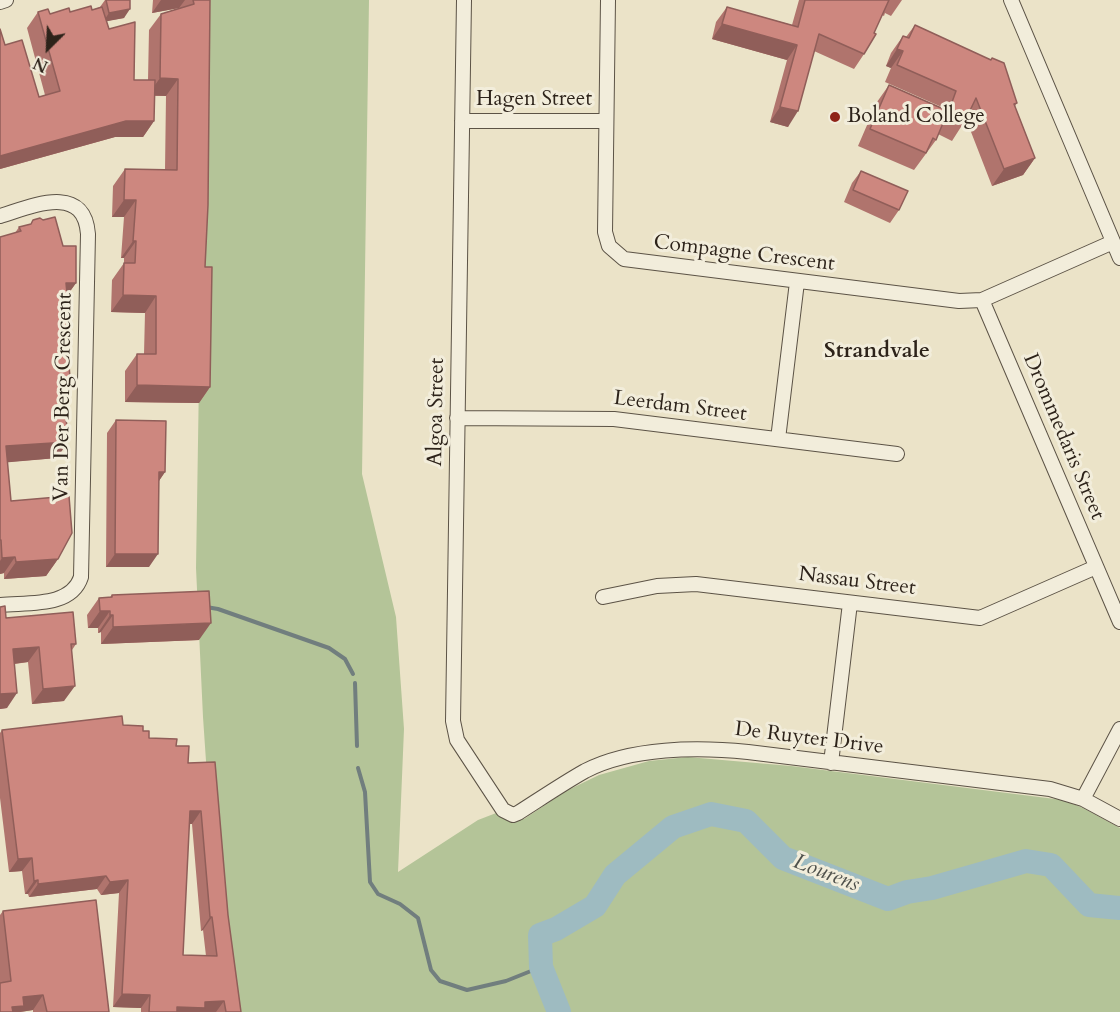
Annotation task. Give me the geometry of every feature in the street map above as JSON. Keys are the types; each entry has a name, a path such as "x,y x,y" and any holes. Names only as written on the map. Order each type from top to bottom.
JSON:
{"street":[{"path":"0,2 6,0"},
{"name":"Algoa Street","path":"464,0 453,728 457,740 503,810"},
{"name":"Compagne Crescent","path":"608,0 604,232 609,246 618,256 636,262 959,302 982,300 1113,242"},
{"path":"1011,0 1120,258"},
{"name":"Hagen Street","path":"462,121 606,121"},
{"name":"Van Der Berg Crescent","path":"0,216 51,201 65,202 81,212 86,221 88,234 81,576 76,588 61,598 0,605"},
{"path":"778,440 797,282"},
{"name":"Drommedaris Street","path":"982,300 1120,622"},
{"name":"Leerdam Street","path":"458,418 614,419 897,454"},
{"name":"Nassau Street","path":"603,597 657,586 696,584 980,618 1096,567"},
{"path":"831,763 850,603"},
{"path":"1083,800 1120,729"},
{"name":"De Ruyter Drive","path":"503,810 513,815 518,813 586,771 624,758 684,749 727,750 1050,789 1083,800 1120,819"}],"green space":[{"path":"205,0 369,0 362,474 396,617 404,729 398,872 478,820 504,810 518,813 524,819 566,791 599,775 649,761 688,757 791,766 1063,800 1120,828 1120,1012 230,1012 210,820 196,568"}],"building":[{"path":"106,0 130,0 130,9 109,13"},
{"path":"193,0 210,0 208,205 205,267 212,267 210,387 137,385 137,354 156,354 156,296 123,295 124,263 135,263 136,241 133,241 136,200 124,200 125,169 177,170 178,79 160,78 161,14 194,4"},
{"path":"805,0 889,0 874,33 876,34 864,54 819,34 798,111 780,107 797,45 722,24 727,7 798,27"},
{"path":"91,6 92,10 102,7 109,29 135,22 134,80 155,80 154,121 126,121 0,156 0,29 5,45 22,40 39,97 60,91 38,12 48,9 50,14 69,8 70,12"},
{"path":"915,25 991,60 992,58 1004,63 1017,103 1014,104 1035,158 1004,169 976,98 964,123 947,116 956,91 897,65 903,51 897,49 903,36 909,38"},
{"path":"889,85 948,111 936,140 933,138 926,153 870,129"},
{"path":"861,171 908,191 899,210 853,190"},
{"path":"55,217 63,246 76,246 76,283 66,283 71,338 67,339 71,391 64,391 68,442 6,446 11,501 69,496 72,533 58,559 16,562 15,557 2,558 0,540 0,237 21,231 19,227 31,224 33,220"},
{"path":"116,420 166,421 165,472 159,472 158,554 115,554"},
{"path":"209,591 211,623 113,627 113,615 110,615 110,611 100,611 99,598 112,597 112,595"},
{"path":"5,606 6,618 73,612 76,644 71,644 75,686 43,689 39,647 13,649 17,693 0,694 0,607"},
{"path":"122,716 123,725 143,726 143,731 149,731 149,738 177,739 176,746 189,746 188,763 215,762 228,915 241,1012 226,1012 224,1001 205,1002 205,1008 177,1007 177,1012 149,1012 150,995 122,994 128,880 110,882 106,876 38,884 38,880 34,881 32,858 18,859 2,730","holes":["190,811 201,811 210,917 212,917 217,956 183,955"]},
{"path":"96,900 109,1012 47,1012 43,995 23,997 24,1006 12,1007 13,1012 0,1012 0,983 11,981 3,911"}],"waterway":[{"path":"206,607 218,609 329,648 345,659 353,674"},
{"path":"355,683 357,746"},
{"path":"358,768 365,792 370,882 378,894 400,904 418,918 431,970 440,981 467,990 506,981 541,967"},
{"name":"Lourens","path":"559,1012 541,967 540,935 556,929 595,906 615,875 673,827 711,814 746,821 783,858 888,899 1026,861 1051,865 1089,905 1120,908"}],"place":[{"name":"Boland College","path":"835,117"}],"district":[{"name":"Strandvale","path":"877,352"}]}
